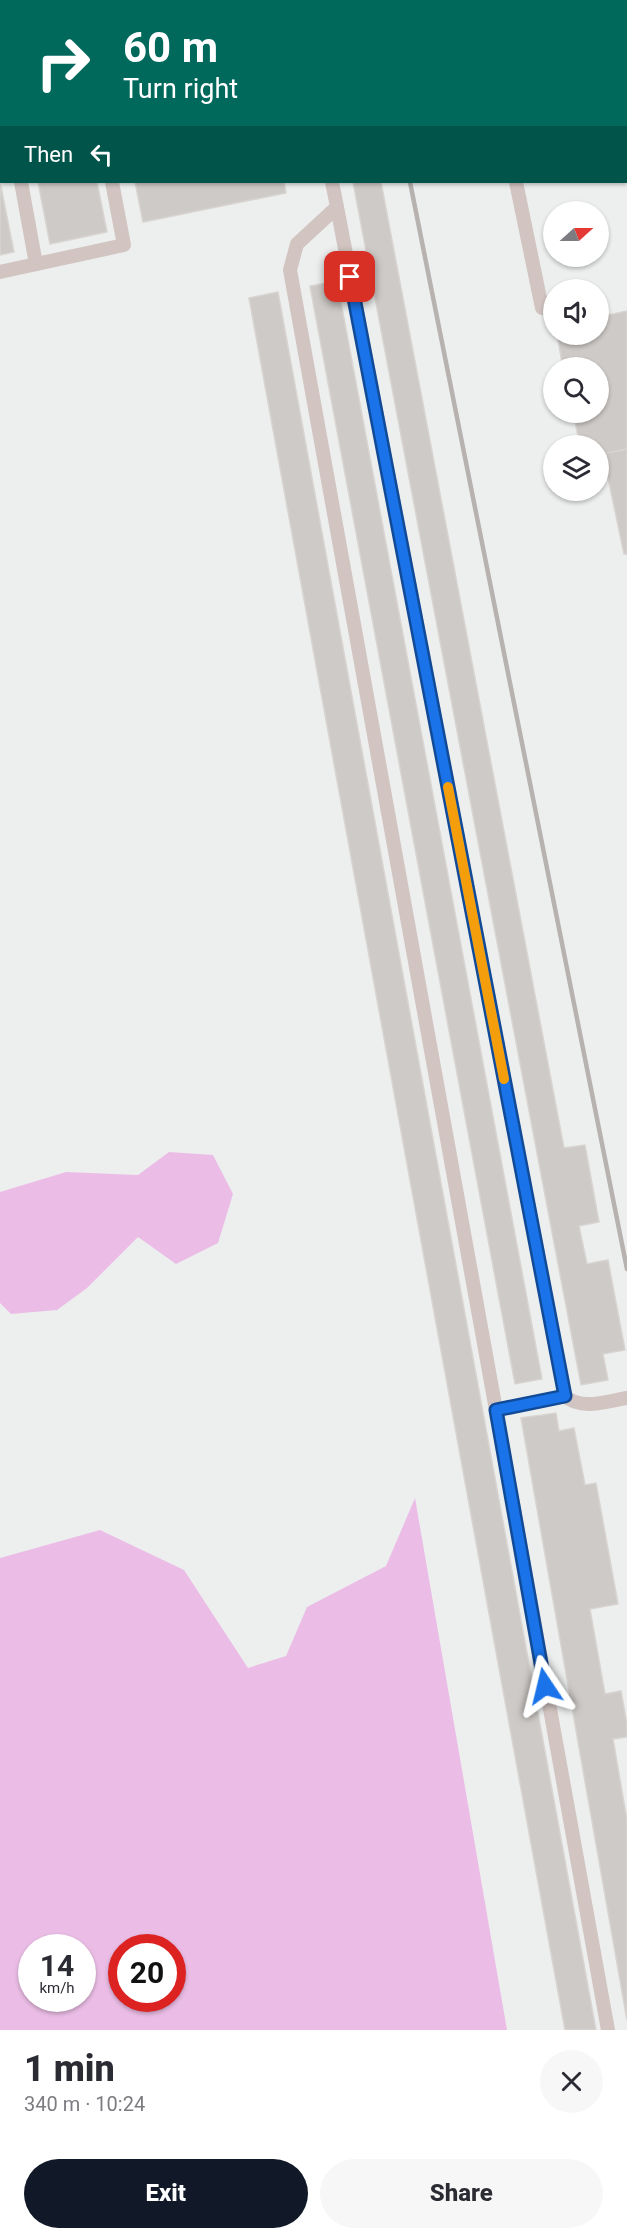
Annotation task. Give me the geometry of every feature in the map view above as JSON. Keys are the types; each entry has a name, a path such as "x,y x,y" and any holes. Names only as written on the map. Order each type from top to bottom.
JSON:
{"lane":[{"path":"21,183 36,264"},
{"path":"0,272 124,245 112,183"},
{"path":"333,183 565,1396 571,1402 592,1404 627,1398"},
{"path":"516,183 542,308"},
{"path":"337,207 297,244 290,270 608,2030"},
{"path":"496,1410 565,1396"}],"shaded area":[{"path":"169,1152 213,1155 233,1194 218,1243 176,1264 138,1237 87,1288 57,1310 11,1314 0,1303 0,1192 66,1172 138,1175"},
{"path":"415,1498 507,2030 0,2030 0,1558 100,1530 184,1570 248,1668 286,1656 307,1607 386,1566"}],"building":[{"path":"0,183 0,183 14,252 0,255"},
{"path":"38,183 97,183 107,232 50,244"},
{"path":"135,183 284,183 286,193 143,222"},
{"path":"353,183 381,183 564,1148 585,1145 599,1222 579,1226 587,1264 608,1260 625,1350 603,1354 608,1380 581,1385"},
{"path":"337,281 542,1379 515,1384 310,286"},
{"path":"278,292 596,2030 565,2030 249,298"},
{"path":"627,311 627,449 609,453 609,435 578,435 575,423 609,423 609,357 561,357 559,345 609,345 609,315"},
{"path":"627,449 627,554 624,554 609,483 609,453"},
{"path":"556,1413 559,1431 574,1428 585,1485 596,1483 618,1604 590,1609 605,1694 621,1691 627,1724 627,1737 613,1739 627,1820 627,2020 521,1418"}],"railway":[{"path":"410,183 627,1269"}],"slow traffic":[{"path":"448,787 504,1079"}],"route":[{"path":"350,277 565,1396 496,1410 545,1686"}]}
